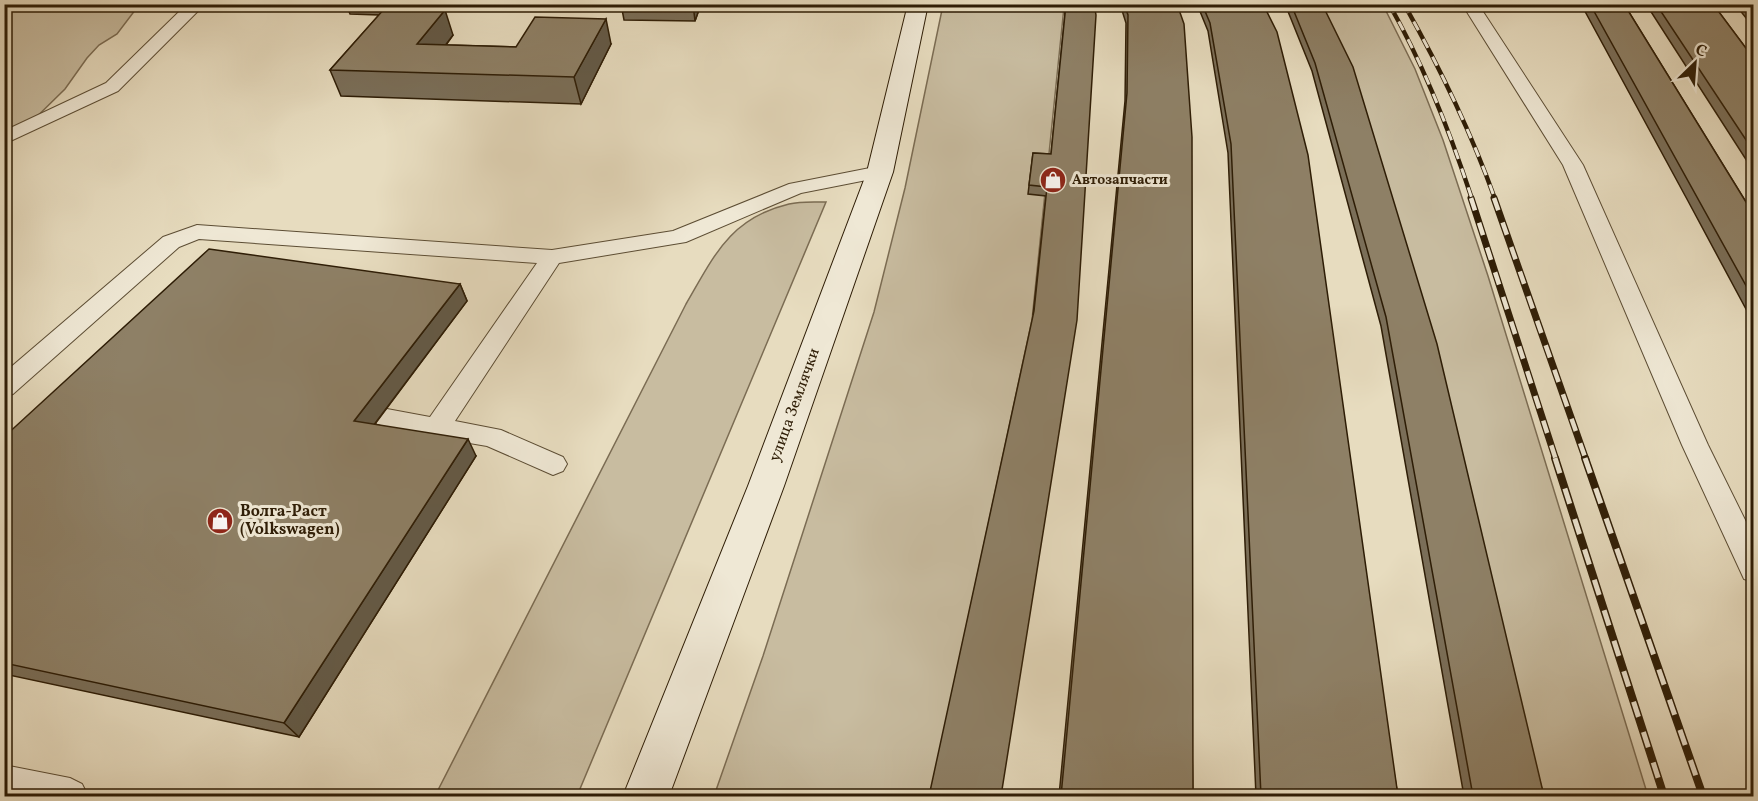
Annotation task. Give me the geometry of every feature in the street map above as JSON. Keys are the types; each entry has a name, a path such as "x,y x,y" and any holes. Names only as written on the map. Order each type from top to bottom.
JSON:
{"main road":[{"name":"улица Землячки","path":"646,796 766,486 880,172 918,4"}],"lane":[{"path":"4,138 112,87 197,4"},
{"path":"1470,4 1574,165 1695,445 1754,570"},
{"path":"4,388 171,242 198,232 552,257 678,237 796,188 880,172"},
{"path":"438,426 552,257"},
{"path":"387,419 492,436 553,464"},
{"path":"4,782 70,796"}],"shaded area":[{"path":"4,5 139,5 117,34 99,45 87,58 65,89 16,137 5,137"},
{"path":"943,5 1064,5 1064,7 1032,320 930,796 714,796 763,656 874,312 905,188"},
{"path":"1315,5 1383,5 1415,69 1443,140 1488,276 1648,796 1533,796"},
{"path":"826,202 577,796 435,796 686,304 715,255 738,229 769,210 794,203"}],"building":[{"path":"1066,4 1094,4 1096,15 1077,320 1001,796 929,796 1034,311 1047,187 1029,185 1033,153 1051,154"},
{"path":"1124,4 1177,4 1184,24 1192,137 1193,796 1061,796 1127,93 1128,15"},
{"path":"1202,4 1263,4 1277,32 1308,155 1398,796 1261,796 1231,144 1210,23"},
{"path":"1291,4 1322,4 1353,67 1437,344 1544,796 1473,796 1386,317 1315,63"},
{"path":"1590,4 1624,4 1754,215 1754,300"},
{"path":"1656,4 1713,4 1754,59 1754,152"},
{"path":"1747,4 1754,4 1754,13"},
{"path":"385,8 445,10 417,44 516,47 535,17 606,19 574,77 330,70"},
{"name":"Волга-Раст (Volkswagen)","path":"209,249 460,284 354,421 468,439 284,723 4,663 4,437"}],"railway":[{"path":"1389,4 1414,51 1435,99 1472,199"},
{"path":"1404,4 1454,100 1495,199"},
{"path":"1471,198 1556,460"},
{"path":"1494,198 1586,460"},
{"path":"1555,458 1664,796"},
{"path":"1585,458 1703,796"}],"place":[{"name":"Автозапчасти","path":"1053,180"},
{"name":"Волга-Раст (Volkswagen)","path":"220,521"}]}
